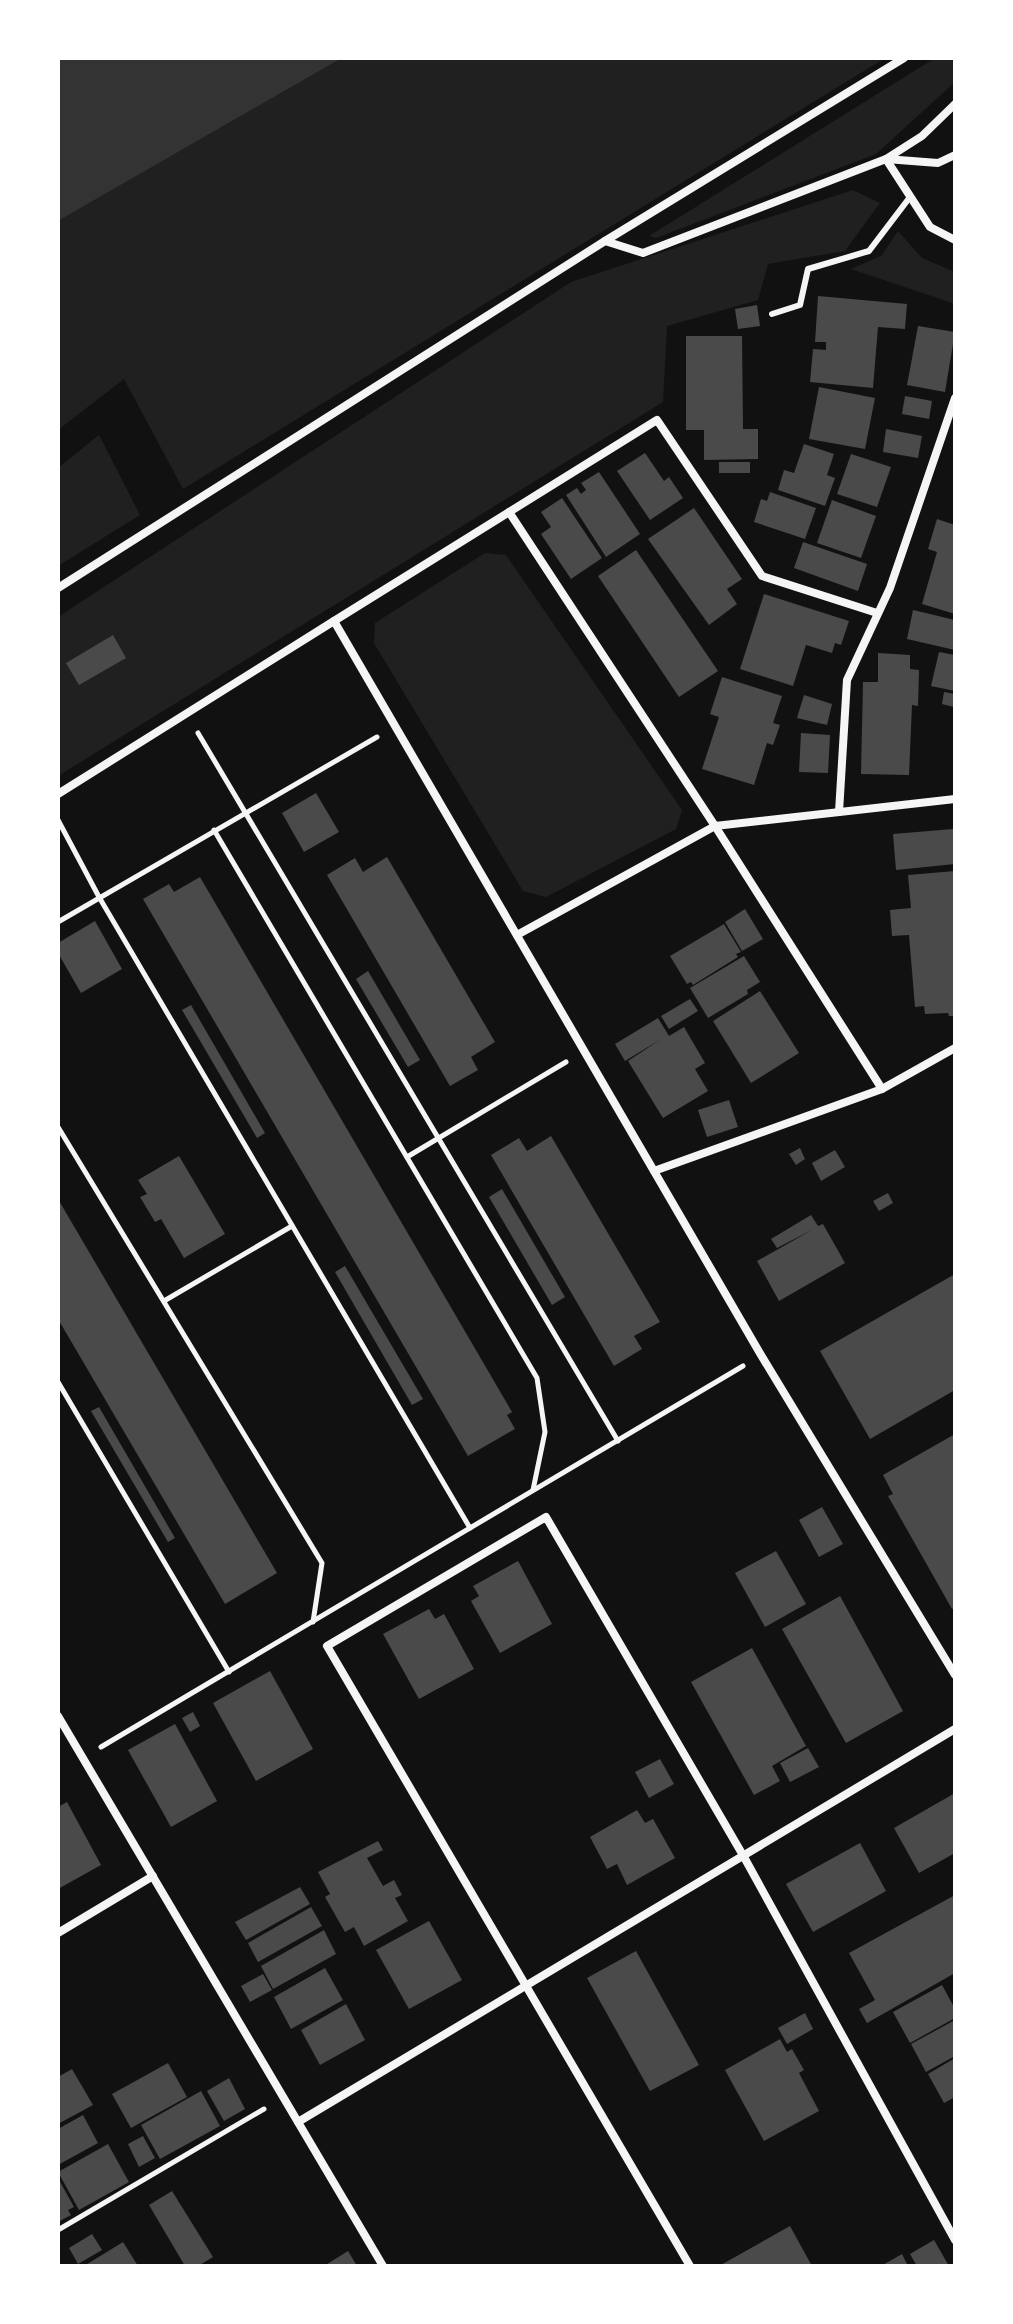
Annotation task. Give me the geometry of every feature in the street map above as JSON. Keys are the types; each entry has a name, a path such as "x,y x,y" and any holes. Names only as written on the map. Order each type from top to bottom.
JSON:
{"street":[{"path":"58,588 605,241 904,58"},
{"path":"605,241 643,253 886,159 922,136 955,104"},
{"path":"886,159 938,163 955,155"},
{"path":"886,159 930,227 955,240"},
{"path":"839,812 847,680 890,588 955,398"},
{"path":"58,794 657,420 762,576 877,613"},
{"path":"509,512 715,826 882,1089"},
{"path":"334,621 761,1355 955,1675"},
{"path":"517,935 715,826 955,799"},
{"path":"654,1171 882,1089 955,1048"},
{"path":"690,2266 327,1646 546,1517 744,1857 955,2240"},
{"path":"58,1716 383,2266"},
{"path":"298,2122 955,1729"},
{"path":"58,1933 153,1876"}],"lane":[{"path":"772,314 800,305 808,269 869,251 910,197"}],"path":[{"path":"187,713 618,1441"},
{"path":"58,922 395,726"},
{"path":"58,820 99,897 470,1528"},
{"path":"214,830 537,1378 545,1432 533,1491"},
{"path":"407,1157 584,1051"},
{"path":"58,1127 322,1563 313,1622"},
{"path":"164,1301 292,1226"},
{"path":"83,1758 761,1355"},
{"path":"58,1382 229,1672"},
{"path":"58,2230 283,2097"}],"shaded area":[{"path":"58,58 342,58 58,221"},
{"path":"342,58 885,58 183,489 124,379 58,430 58,221"},
{"path":"935,58 955,58 955,82 876,154 656,238 649,236"},
{"path":"853,190 880,203 845,251 768,264 758,300 667,326 663,402 58,776 58,617 571,282"},
{"path":"898,231 922,258 955,272 955,304 851,269 881,256"},
{"path":"99,435 140,515 58,566 58,468"},
{"path":"485,553 506,555 682,810 676,829 546,897 523,891 374,643 375,623"}],"building":[{"path":"818,296 907,304 905,329 878,327 873,388 810,382 813,349 826,350 826,342 815,342"},
{"path":"757,305 760,326 738,329 735,309"},
{"path":"918,326 955,332 945,392 907,385"},
{"path":"686,336 742,336 743,429 758,429 758,459 704,460 704,430 686,430"},
{"path":"819,387 875,398 865,449 809,439"},
{"path":"905,396 932,401 929,419 902,414"},
{"path":"886,429 922,436 918,458 883,452"},
{"path":"804,444 834,454 827,475 835,478 825,506 778,490 784,470 794,473"},
{"path":"645,453 664,481 669,477 683,498 650,520 617,471"},
{"path":"851,454 891,467 877,507 837,494"},
{"path":"719,462 750,462 750,473 719,473"},
{"path":"599,472 640,534 606,557 566,495 577,488 581,494 586,490 581,483"},
{"path":"770,492 816,508 805,539 754,522 761,499 767,501"},
{"path":"562,498 602,558 571,579 541,534 551,527 541,512"},
{"path":"832,500 876,516 861,558 817,543"},
{"path":"694,508 742,579 727,589 737,604 709,625 648,539"},
{"path":"937,519 955,525 955,614 922,604 937,552 928,549"},
{"path":"803,542 867,564 858,591 794,568"},
{"path":"636,550 718,671 679,697 598,576"},
{"path":"764,594 849,621 841,645 835,643 832,653 806,645 793,686 740,669"},
{"path":"913,610 955,620 955,650 907,639"},
{"path":"113,635 126,658 79,685 66,663"},
{"path":"939,652 955,655 955,691 931,686"},
{"path":"878,653 910,655 910,669 919,670 918,706 912,705 909,775 861,774 863,682 878,682"},
{"path":"722,677 782,696 773,723 780,725 773,745 767,743 754,785 702,769 719,717 710,714"},
{"path":"944,692 955,694 954,707 942,704"},
{"path":"804,695 832,704 827,725 797,718"},
{"path":"801,733 830,735 828,773 799,772"},
{"path":"316,793 339,832 304,852 282,813"},
{"path":"953,829 955,864 896,870 893,834"},
{"path":"387,857 495,1042 471,1057 478,1070 450,1086 327,875 355,858 363,872"},
{"path":"955,871 955,1016 948,1013 925,1014 924,1006 915,1007 909,935 892,936 890,910 911,908 908,875"},
{"path":"200,877 512,1412 507,1415 515,1429 468,1456 143,899 169,884 174,892"},
{"path":"745,909 763,939 742,951 725,922"},
{"path":"95,921 122,969 81,993 58,953 58,943"},
{"path":"724,924 741,952 736,954 738,957 693,985 691,982 687,984 670,956"},
{"path":"744,956 760,982 747,990 748,994 708,1018 690,988"},
{"path":"368,971 420,1060 408,1067 356,979"},
{"path":"760,991 799,1053 751,1083 713,1021"},
{"path":"690,999 698,1011 669,1029 661,1016"},
{"path":"191,1005 265,1133 257,1138 182,1010"},
{"path":"658,1018 669,1036 684,1027 705,1063 695,1069 708,1091 663,1118 628,1061 661,1039 625,1061 615,1044"},
{"path":"729,1100 738,1127 707,1137 698,1110"},
{"path":"551,1136 660,1322 634,1336 642,1349 614,1366 491,1155 519,1138 527,1151"},
{"path":"800,1148 805,1159 796,1165 789,1154"},
{"path":"835,1150 845,1167 821,1181 812,1163"},
{"path":"179,1156 225,1234 184,1258 161,1219 155,1222 140,1197 147,1194 138,1180"},
{"path":"502,1189 565,1297 552,1305 489,1197"},
{"path":"888,1193 893,1203 879,1211 873,1201"},
{"path":"58,1199 277,1573 225,1604 58,1319"},
{"path":"811,1215 818,1226 823,1224 845,1263 779,1301 757,1261 812,1230 777,1248 771,1239"},
{"path":"345,1266 423,1399 412,1405 335,1272"},
{"path":"955,1274 955,1390 870,1439 820,1351"},
{"path":"99,1407 175,1538 168,1542 91,1411"},
{"path":"955,1434 955,1608 952,1609 888,1496 893,1494 883,1475"},
{"path":"822,1507 843,1544 819,1557 799,1520"},
{"path":"776,1551 806,1604 765,1627 735,1573"},
{"path":"518,1561 552,1624 500,1653 471,1601 479,1596 473,1586"},
{"path":"840,1596 903,1711 846,1743 782,1629"},
{"path":"429,1609 435,1619 444,1614 474,1669 419,1699 383,1634"},
{"path":"752,1648 806,1746 772,1766 780,1781 754,1795 691,1682"},
{"path":"270,1671 313,1749 256,1781 213,1703"},
{"path":"193,1712 200,1726 190,1732 182,1718"},
{"path":"175,1724 217,1801 171,1827 128,1750"},
{"path":"808,1748 819,1767 790,1782 780,1763"},
{"path":"660,1759 674,1784 649,1798 635,1772"},
{"path":"955,1793 955,1853 919,1873 894,1828"},
{"path":"67,1802 101,1865 58,1889 58,1807"},
{"path":"637,1810 645,1823 653,1819 675,1858 627,1885 617,1864 607,1869 590,1837"},
{"path":"378,1841 383,1850 367,1858 383,1886 394,1880 402,1895 395,1898 408,1921 364,1946 354,1927 345,1932 325,1897 330,1894 318,1872"},
{"path":"860,1843 886,1891 813,1932 786,1884"},
{"path":"300,1887 310,1904 246,1940 235,1922"},
{"path":"955,1895 955,1973 867,2023 859,2009 875,2000 849,1953"},
{"path":"311,1907 322,1926 258,1962 248,1943"},
{"path":"429,1921 462,1980 409,2009 376,1950"},
{"path":"324,1930 336,1954 273,1989 261,1966"},
{"path":"636,1951 699,2065 650,2091 587,1978"},
{"path":"325,1968 343,2000 291,2029 274,1997"},
{"path":"263,1974 272,1990 250,2002 241,1986"},
{"path":"942,1985 955,2009 955,2018 910,2043 893,2012"},
{"path":"346,2004 365,2040 320,2065 301,2030"},
{"path":"805,2013 813,2029 787,2044 778,2028"},
{"path":"955,2020 955,2056 926,2072 911,2044"},
{"path":"780,2039 787,2052 792,2049 804,2070 799,2073 819,2111 764,2141 725,2070"},
{"path":"955,2058 955,2097 944,2103 928,2074"},
{"path":"168,2063 187,2097 131,2128 112,2094"},
{"path":"72,2069 93,2105 58,2124 58,2077"},
{"path":"229,2078 245,2109 224,2121 207,2091"},
{"path":"201,2091 220,2126 160,2159 141,2125"},
{"path":"83,2115 98,2143 58,2165 58,2129"},
{"path":"143,2136 155,2158 139,2167 128,2144"},
{"path":"108,2144 129,2182 79,2210 58,2172"},
{"path":"58,2178 74,2207 68,2210 71,2215 58,2222"},
{"path":"172,2191 213,2257 198,2266 185,2266 149,2205"},
{"path":"790,2226 812,2266 719,2266"},
{"path":"92,2234 102,2250 78,2264 69,2248"},
{"path":"934,2240 949,2266 917,2266 910,2254"},
{"path":"123,2242 138,2266 84,2266"},
{"path":"348,2251 357,2266 324,2266"},
{"path":"902,2254 908,2266 881,2266"}]}
